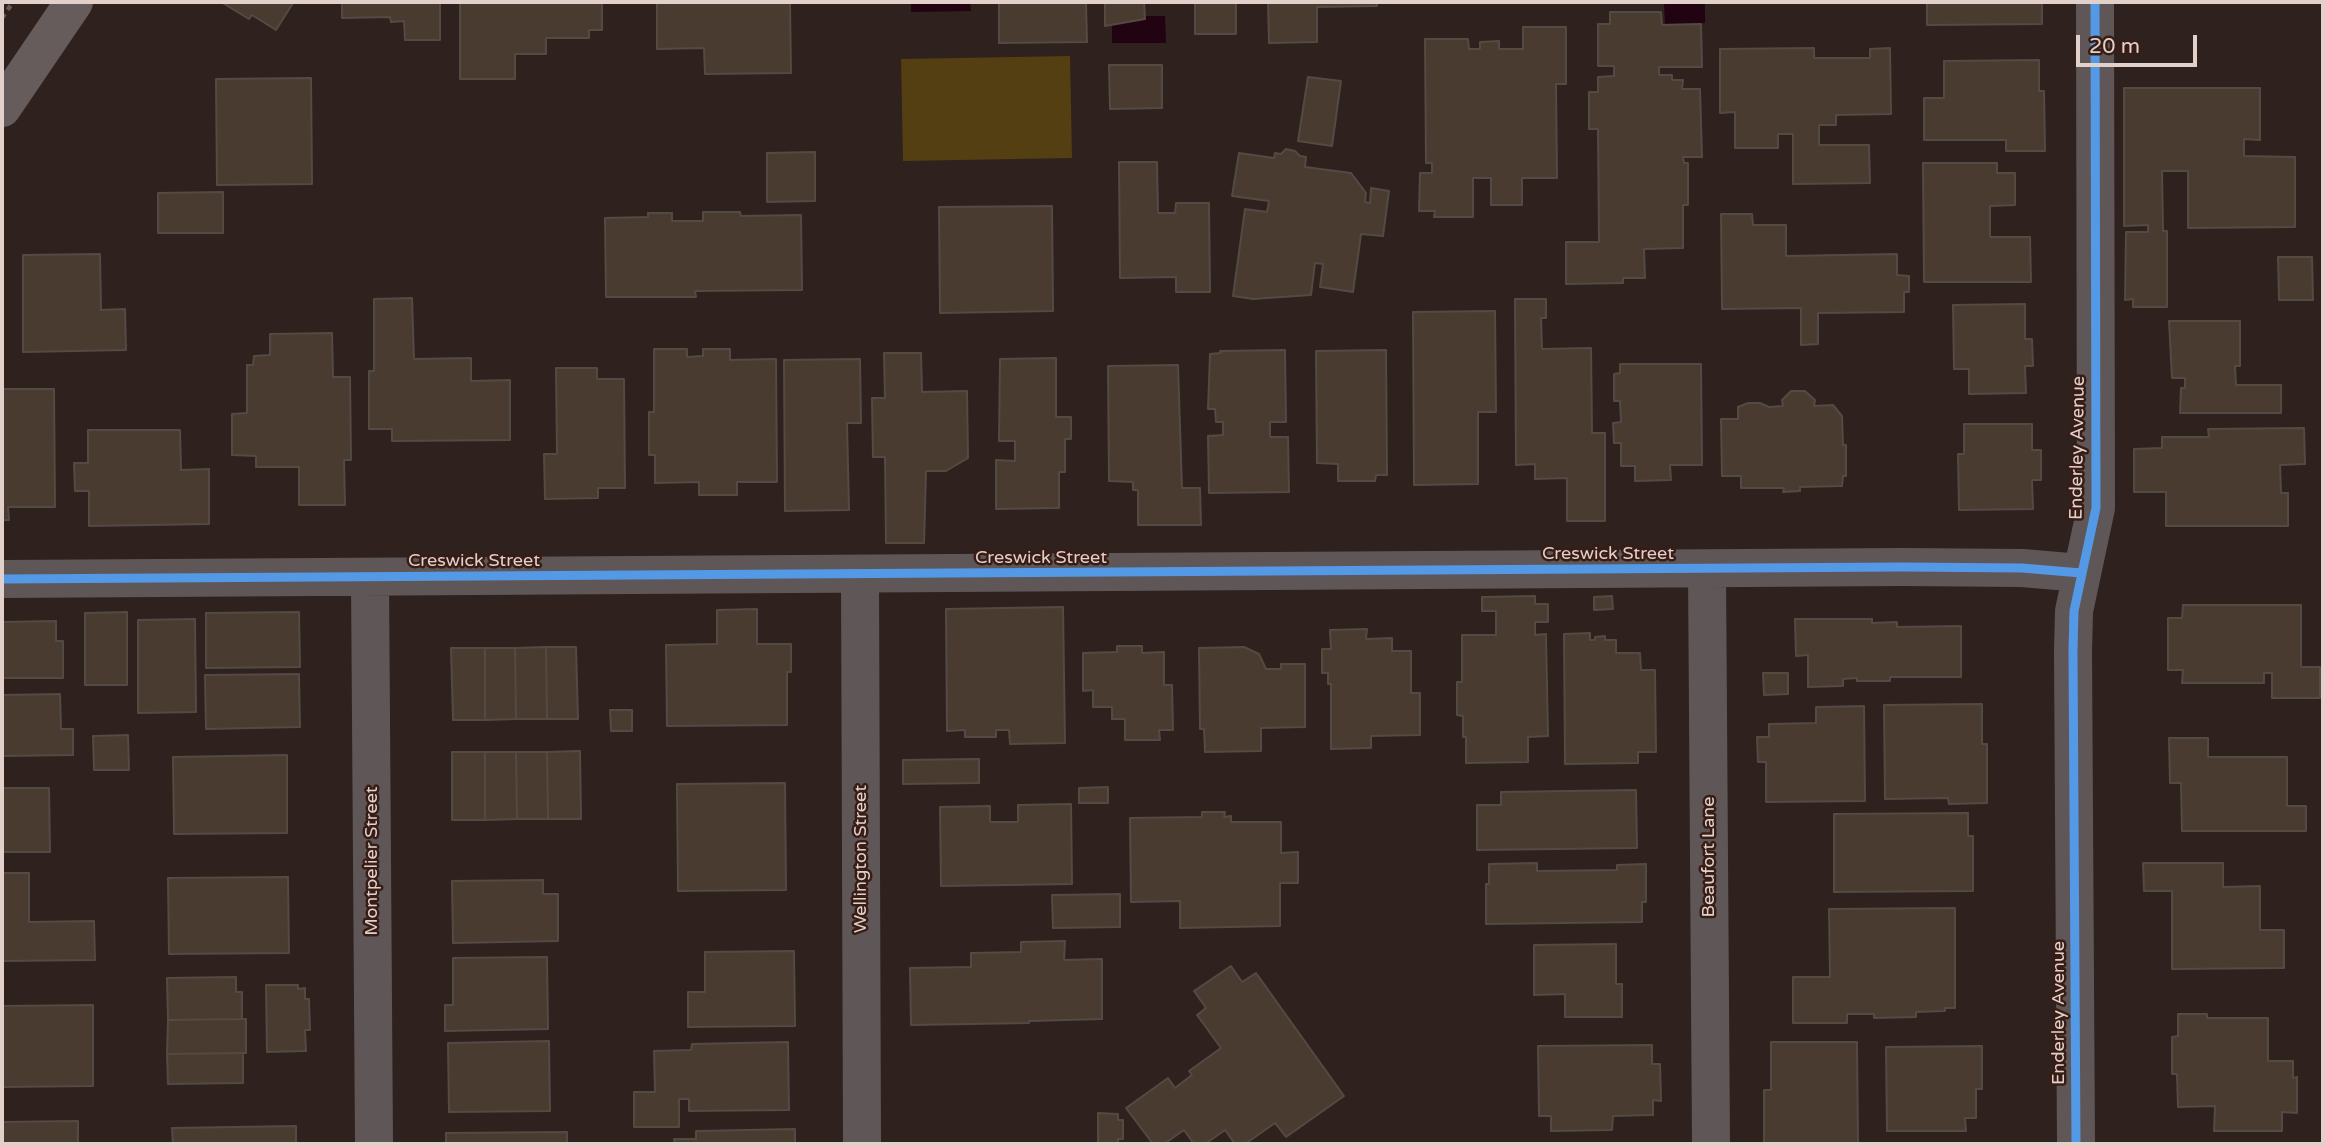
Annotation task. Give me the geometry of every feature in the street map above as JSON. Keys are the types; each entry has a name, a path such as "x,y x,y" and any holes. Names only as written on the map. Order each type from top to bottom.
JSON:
{"highway":[{"path":"2,108 74,2"}],"street":[{"name":"Enderley Avenue","path":"2076,1144 2073,651 2074,611 2096,508 2095,2"},
{"name":"Creswick Street","path":"2,579 2022,568 2081,573"},
{"name":"Beaufort Lane","path":"1707,569 1711,1144"},
{"name":"Wellington Street","path":"860,575 862,1144"},
{"name":"Montpelier Street","path":"370,578 374,1144"}],"path":[{"path":"2,18 13,2"}],"shaded area":[{"path":"911,2 970,2 971,11 911,12"},
{"path":"1664,2 1705,2 1705,23 1665,24"},
{"path":"1112,16 1165,16 1166,43 1112,43"},
{"path":"1070,56 1072,158 903,161 901,59"}],"building":[{"path":"221,2 293,3 276,30 252,15 249,19"},
{"path":"342,2 440,2 440,40 405,40 404,21 391,22 390,17 342,18"},
{"path":"460,2 602,2 602,30 589,30 589,38 546,38 546,54 515,54 515,79 460,79"},
{"path":"657,2 790,2 791,73 705,74 704,48 657,49"},
{"path":"999,2 1086,2 1087,42 999,43"},
{"path":"1105,2 1144,2 1145,19 1105,26"},
{"path":"1195,2 1236,2 1236,34 1195,34"},
{"path":"1268,2 1377,2 1377,6 1317,7 1317,42 1269,43"},
{"path":"1927,2 2042,2 2042,24 1927,25"},
{"path":"1610,12 1661,12 1662,25 1701,24 1702,67 1659,67 1659,75 1672,75 1672,80 1683,80 1682,89 1700,89 1702,157 1683,157 1684,163 1688,163 1688,205 1683,205 1683,248 1644,249 1645,278 1623,278 1623,283 1566,284 1566,242 1599,242 1598,129 1589,129 1589,92 1598,92 1598,77 1614,76 1614,66 1598,66 1598,24 1610,24"},
{"path":"1523,27 1566,27 1566,84 1556,84 1557,178 1522,178 1522,205 1491,205 1491,178 1473,178 1473,217 1434,217 1435,211 1419,211 1420,173 1432,173 1432,163 1426,163 1425,39 1468,39 1469,49 1480,49 1480,42 1499,41 1499,49 1523,49"},
{"path":"1814,48 1814,58 1870,58 1870,49 1890,48 1891,114 1836,115 1836,125 1819,125 1819,145 1869,145 1870,183 1793,184 1793,134 1778,134 1778,148 1735,148 1735,112 1720,113 1720,49"},
{"path":"2039,60 2039,91 2044,91 2045,151 2006,151 2006,140 1924,140 1924,98 1944,98 1944,61"},
{"path":"1109,65 1162,65 1162,108 1110,109"},
{"path":"1308,77 1341,81 1332,146 1298,141"},
{"path":"311,78 312,184 217,185 216,79"},
{"path":"2124,88 2260,88 2260,140 2244,139 2244,156 2295,157 2295,227 2188,228 2188,171 2162,171 2163,231 2167,231 2167,307 2133,307 2133,299 2125,300 2126,232 2148,232 2148,225 2124,226"},
{"path":"1286,149 1306,157 1305,167 1351,173 1366,193 1365,202 1370,203 1371,188 1389,191 1383,236 1361,234 1353,292 1320,287 1323,264 1315,263 1311,295 1253,299 1233,296 1245,209 1267,212 1269,201 1232,196 1239,153 1274,158 1275,153 1281,154"},
{"path":"815,152 815,201 767,202 767,153"},
{"path":"1119,162 1157,162 1158,213 1175,213 1176,203 1209,203 1210,292 1176,292 1176,277 1120,278"},
{"path":"1923,163 1997,163 1997,173 2015,173 2015,205 1990,206 1990,237 2030,237 2031,282 1924,282"},
{"path":"223,192 223,233 158,233 158,193"},
{"path":"1052,206 1053,311 940,313 939,207"},
{"path":"703,212 740,212 741,216 801,215 802,290 695,291 696,297 606,297 605,218 648,217 648,213 672,213 672,221 703,221"},
{"path":"1721,214 1752,214 1753,225 1786,225 1786,256 1897,254 1897,275 1909,276 1909,292 1904,292 1904,312 1818,313 1818,344 1801,345 1801,308 1722,309"},
{"path":"100,254 101,310 125,309 126,350 23,352 23,255"},
{"path":"2278,257 2312,257 2313,300 2279,300"},
{"path":"412,298 414,359 471,358 471,381 510,380 510,440 392,441 392,429 369,429 369,371 374,371 374,299"},
{"path":"1515,299 1546,299 1546,318 1541,318 1542,349 1591,348 1592,433 1605,433 1605,521 1567,521 1567,478 1535,479 1535,464 1516,465"},
{"path":"2025,304 2025,339 2032,339 2033,366 2025,366 2026,393 1969,394 1969,369 1954,369 1953,305"},
{"path":"1495,311 1496,412 1478,412 1478,484 1414,485 1413,312"},
{"path":"2169,321 2240,321 2240,366 2235,366 2236,385 2281,385 2281,413 2180,413 2181,388 2185,388 2185,378 2172,378"},
{"path":"332,333 333,377 350,377 351,460 344,460 345,505 299,505 299,467 256,467 256,456 232,455 232,414 247,413 247,365 253,365 254,356 270,355 270,334"},
{"path":"654,349 687,349 687,357 703,356 703,349 730,349 730,360 776,359 777,482 737,482 737,495 699,495 699,482 655,483 655,455 649,455 649,412 654,412"},
{"path":"1285,350 1286,422 1270,422 1270,437 1288,437 1289,492 1209,493 1208,436 1223,435 1223,422 1216,422 1215,409 1208,409 1210,354 1221,353 1220,351"},
{"path":"1386,350 1387,475 1376,475 1375,481 1338,481 1338,464 1317,463 1316,351"},
{"path":"884,353 921,353 922,392 967,391 968,458 946,471 926,471 924,543 886,543 885,457 873,457 872,398 885,398"},
{"path":"1056,358 1056,417 1071,417 1071,439 1065,439 1065,472 1059,472 1059,508 996,509 996,460 1015,461 1015,441 999,441 1000,359"},
{"path":"860,359 861,423 847,423 849,510 785,511 784,360"},
{"path":"1620,364 1701,364 1702,465 1670,465 1671,480 1635,481 1635,466 1621,466 1621,443 1614,443 1613,423 1621,422 1620,401 1614,401 1614,374 1620,373"},
{"path":"1178,365 1182,488 1200,488 1201,525 1138,525 1138,490 1133,490 1133,482 1109,481 1108,366"},
{"path":"556,368 597,368 597,379 624,379 625,488 598,488 598,498 545,499 544,454 557,454"},
{"path":"2,389 54,389 55,507 8,507 9,520 2,520"},
{"path":"1791,391 1805,391 1815,400 1814,406 1833,405 1842,416 1846,476 1843,476 1842,486 1800,487 1800,491 1783,492 1784,488 1741,488 1741,476 1722,476 1721,419 1738,419 1738,407 1748,403 1760,403 1769,407 1783,406 1782,400"},
{"path":"1964,424 2032,424 2032,450 2041,450 2041,480 2032,480 2033,509 1959,510 1958,454 1964,454"},
{"path":"2304,428 2305,464 2280,465 2281,493 2288,493 2288,526 2166,526 2166,492 2134,492 2134,449 2162,448 2162,437 2209,437 2208,429"},
{"path":"88,430 180,430 181,470 209,469 209,524 89,526 89,491 75,491 74,463 88,463"},
{"path":"1535,596 1535,604 1548,604 1548,622 1535,622 1535,635 1546,634 1548,736 1528,737 1528,762 1466,763 1463,716 1457,715 1457,682 1462,682 1462,635 1496,635 1496,611 1482,611 1482,597"},
{"path":"1612,596 1613,609 1594,610 1594,597"},
{"path":"2183,605 2301,605 2301,667 2320,667 2320,698 2272,698 2272,673 2264,673 2264,683 2182,683 2183,670 2168,670 2168,618 2182,618"},
{"path":"1063,607 1065,743 1010,744 1009,730 996,730 996,737 965,737 965,730 947,731 946,609"},
{"path":"757,609 757,644 791,644 791,672 787,672 787,725 667,726 666,645 717,644 717,610"},
{"path":"127,612 127,685 85,685 85,613"},
{"path":"299,612 300,667 206,668 206,613"},
{"path":"195,619 196,712 138,713 138,620"},
{"path":"1795,619 1872,619 1872,623 1897,622 1897,627 1961,626 1961,677 1890,677 1890,681 1857,681 1857,678 1843,679 1843,686 1808,687 1808,655 1796,656"},
{"path":"56,621 56,641 63,641 63,678 2,678 2,622"},
{"path":"1367,629 1366,639 1392,638 1392,651 1411,651 1411,693 1420,693 1420,735 1371,736 1371,748 1331,749 1331,684 1328,684 1328,673 1322,673 1322,649 1331,649 1330,630"},
{"path":"1590,633 1590,640 1605,636 1605,640 1616,640 1616,653 1640,653 1641,670 1655,670 1656,752 1638,752 1638,763 1565,764 1564,634"},
{"path":"1117,646 1142,646 1142,653 1164,652 1164,685 1172,685 1173,730 1159,730 1160,740 1125,740 1125,719 1112,719 1112,707 1093,707 1093,690 1083,691 1083,653 1117,652"},
{"path":"546,647 576,647 578,719 547,719"},
{"path":"546,647 547,719 516,719 515,648"},
{"path":"1244,647 1259,654 1266,669 1281,669 1281,664 1305,664 1305,727 1261,728 1261,751 1205,752 1204,729 1200,729 1199,648"},
{"path":"451,648 485,648 485,720 453,720"},
{"path":"485,648 515,648 516,719 485,720"},
{"path":"1763,673 1788,673 1788,694 1764,695"},
{"path":"299,674 300,727 206,729 205,675"},
{"path":"60,694 61,729 73,729 73,755 2,756 2,695"},
{"path":"1982,704 1982,744 1987,744 1987,803 1949,804 1948,798 1885,799 1884,705"},
{"path":"1864,706 1865,801 1766,802 1766,762 1758,762 1757,737 1769,737 1769,724 1816,723 1816,707"},
{"path":"610,710 632,710 632,731 611,731"},
{"path":"128,735 129,770 94,770 93,736"},
{"path":"2169,738 2208,738 2208,757 2287,757 2287,806 2306,806 2306,831 2182,831 2181,783 2170,783"},
{"path":"580,751 581,819 548,819 547,752"},
{"path":"452,752 485,752 485,820 452,820"},
{"path":"485,752 516,752 517,819 485,820"},
{"path":"516,752 547,752 548,819 517,819"},
{"path":"287,755 287,833 174,834 173,757"},
{"path":"979,759 979,783 903,784 903,760"},
{"path":"785,783 786,890 678,891 677,784"},
{"path":"1108,787 1108,803 1079,803 1079,788"},
{"path":"2,788 49,788 50,852 2,852"},
{"path":"1636,790 1637,848 1477,850 1477,805 1501,805 1501,792"},
{"path":"1071,804 1072,884 941,886 940,807 990,806 990,822 1018,822 1018,805"},
{"path":"1202,812 1225,812 1224,817 1231,816 1231,822 1281,822 1281,853 1298,852 1298,883 1280,883 1280,926 1180,928 1180,901 1131,902 1130,818 1202,817"},
{"path":"1968,813 1968,836 1973,836 1973,891 1834,892 1834,814"},
{"path":"1537,863 1537,871 1617,870 1617,865 1646,864 1646,902 1642,902 1642,922 1486,924 1489,864"},
{"path":"2143,863 2223,863 2223,887 2260,886 2260,930 2284,930 2284,968 2172,969 2172,891 2144,891"},
{"path":"2,873 29,873 29,922 94,921 95,960 2,961"},
{"path":"288,877 289,953 169,954 168,878"},
{"path":"543,880 543,894 558,894 558,941 453,943 452,881"},
{"path":"1120,894 1120,927 1053,928 1052,895"},
{"path":"1955,908 1955,1008 1916,1012 1916,1017 1874,1018 1874,1014 1847,1014 1847,1023 1793,1023 1793,977 1830,977 1829,909"},
{"path":"1065,941 1064,960 1102,959 1102,1019 911,1025 910,968 971,967 971,953 1021,952 1021,942"},
{"path":"1616,944 1616,984 1622,984 1622,1017 1565,1017 1565,994 1534,995 1534,945"},
{"path":"794,951 795,1026 688,1027 688,992 705,992 705,952"},
{"path":"547,957 548,1029 445,1031 445,1005 453,1005 453,958"},
{"path":"1231,966 1242,982 1256,973 1344,1096 1286,1137 1275,1123 1245,1144 1235,1144 1225,1130 1205,1144 1194,1144 1184,1130 1164,1144 1153,1144 1126,1108 1168,1078 1175,1088 1192,1075 1189,1071 1221,1048 1197,1015 1206,1008 1194,991"},
{"path":"236,977 236,992 242,992 242,1019 168,1020 167,978"},
{"path":"266,985 298,985 298,989 305,988 305,999 309,999 310,1030 305,1030 306,1051 267,1052"},
{"path":"93,1005 93,1086 2,1087 2,1006"},
{"path":"2178,1014 2207,1014 2207,1018 2268,1018 2268,1061 2293,1061 2293,1078 2297,1077 2297,1113 2282,1112 2282,1131 2214,1131 2215,1106 2178,1107 2177,1074 2172,1074 2172,1037 2178,1036"},
{"path":"246,1019 246,1053 167,1054 168,1020"},
{"path":"549,1041 550,1111 449,1112 448,1043"},
{"path":"788,1042 789,1110 689,1111 689,1099 679,1099 679,1127 634,1127 634,1092 655,1092 654,1051 691,1050 692,1044"},
{"path":"1771,1042 1857,1042 1858,1144 1764,1144 1764,1090 1771,1090"},
{"path":"1652,1045 1652,1064 1660,1064 1661,1101 1653,1100 1653,1115 1613,1116 1612,1130 1551,1131 1551,1116 1539,1116 1538,1046"},
{"path":"1982,1046 1982,1089 1976,1089 1976,1118 1965,1118 1966,1131 1887,1131 1886,1047"},
{"path":"243,1053 243,1083 168,1084 167,1054"},
{"path":"1098,1113 1118,1114 1118,1120 1123,1120 1123,1139 1118,1139 1118,1144 1098,1144"},
{"path":"78,1121 78,1144 2,1144 2,1122"},
{"path":"296,1126 296,1144 173,1144 172,1128"},
{"path":"795,1129 795,1144 675,1144 674,1139 696,1139 696,1131"},
{"path":"567,1132 567,1144 446,1144 446,1133"}],"cycle path":[{"path":"2076,1144 2073,651 2074,611 2096,508 2095,2"},
{"path":"2,579 1903,567 2022,568 2081,573"}]}
